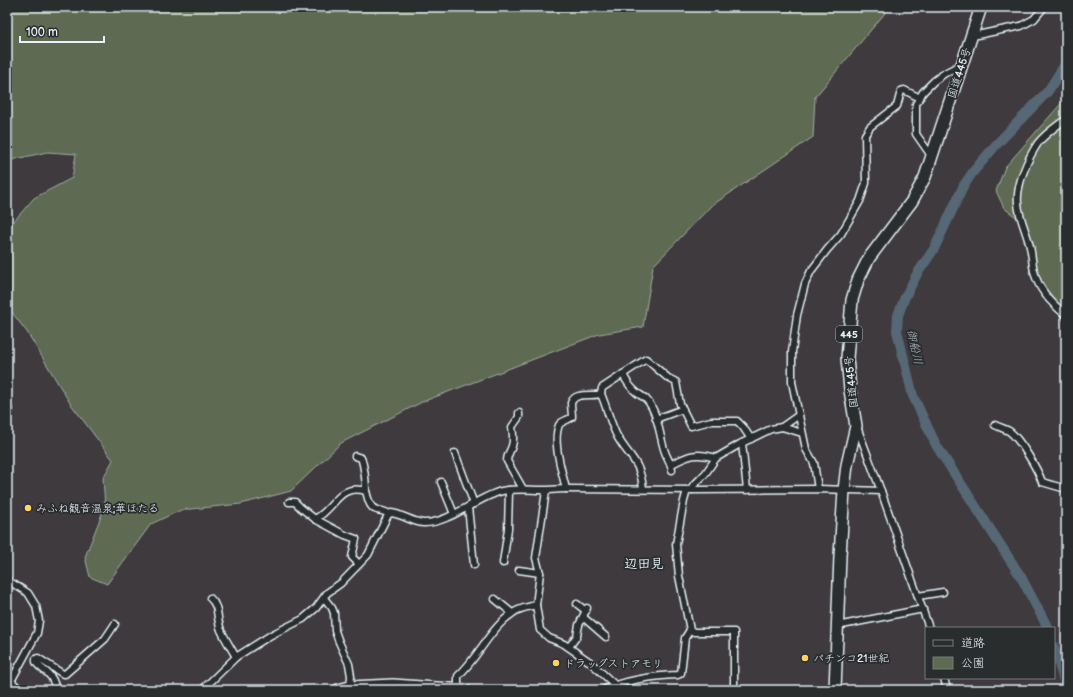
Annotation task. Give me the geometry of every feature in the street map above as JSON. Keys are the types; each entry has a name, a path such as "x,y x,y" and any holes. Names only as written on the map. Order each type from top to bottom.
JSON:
{"highway":[{"name":"国道445号","path":"835,690 844,490 847,465 856,426 850,390 847,358 852,300 858,280 869,258 912,201 925,177 981,7"},
{"path":"338,690 392,685 462,690"}],"street":[{"path":"972,36 1021,26 1034,19 1044,7"},
{"path":"932,158 916,134 916,104 923,92 934,81 962,64"},
{"path":"818,489 814,463 806,449 792,382 792,352 797,315 805,284 811,271 841,234 860,202 866,183 864,149 865,135 867,131 897,106 901,91 904,90 920,98"},
{"path":"1066,118 1038,143 1023,171 1017,193 1018,204 1031,249 1034,272 1038,283 1051,302 1066,315"},
{"path":"642,489 639,467 616,435 601,394 602,388 646,359 668,378 676,382 680,404 692,426 710,420 737,422 743,427 751,439"},
{"path":"623,374 636,393 645,398 656,419 664,450 672,467 684,458 695,454 703,454 716,458"},
{"path":"566,489 557,451 559,425 572,417 571,404 575,397 581,395 601,394"},
{"path":"7,404 9,411 7,416"},
{"path":"656,419 683,409"},
{"path":"519,413 512,427 514,436 513,444 507,456 507,461 523,489"},
{"path":"782,427 799,415"},
{"path":"995,425 1009,431 1016,437 1042,482 1066,489"},
{"path":"856,426 881,490 929,627"},
{"path":"603,690 615,685 647,678 679,675 682,670 685,638 690,630 679,576 676,544 684,501 689,490 705,474 716,458 742,443 771,429 782,427 802,432"},
{"path":"742,443 748,490"},
{"path":"455,453 471,506 474,565"},
{"path":"355,456 361,458 362,460 363,474 366,479 366,491 372,506 375,509 389,514 397,514 421,523 436,522 487,497 509,490 881,490"},
{"path":"440,482 454,514"},
{"path":"316,519 323,514 343,493 349,490 366,491"},
{"path":"503,563 508,529 509,490"},
{"path":"546,490 536,558 540,573 536,605 540,630 549,638 557,640 569,647 590,662 615,685"},
{"path":"289,502 295,502 316,519 345,535 356,539 352,557 359,564"},
{"path":"202,690 236,657 271,635 303,619 316,608 327,593 341,583 368,555 389,514"},
{"path":"519,570 540,573"},
{"path":"7,580 21,588 30,596 36,606 39,621 37,634 9,680 21,690"},
{"path":"918,596 943,592"},
{"path":"210,598 215,603 218,610 218,620 221,630 236,657"},
{"path":"324,598 334,613 335,632 349,664 351,676 350,689"},
{"path":"495,599 512,613"},
{"path":"577,604 586,612 606,637"},
{"path":"462,690 458,676 465,669 489,636 512,613 536,605"},
{"path":"837,626 923,609"},
{"path":"569,647 577,636 579,625 586,612"},
{"path":"55,690 54,679 36,664 36,659 38,658 45,661 65,674 105,639 115,624"},
{"path":"690,630 694,632 734,632 734,690"},
{"path":"944,679 947,690"}],"green space":[{"path":"7,7 890,7 815,97 813,137 711,206 653,266 643,327 599,334 422,402 341,443 291,491 241,504 181,510 151,524 107,584 90,577 85,557 105,506 103,478 113,460 70,403 27,332 7,306 7,233 14,221 34,198 72,178 76,154 47,152 7,161"},
{"path":"1066,98 1066,324 1029,273 1035,246 1016,217 1004,208 996,191 1005,167"}],"waterway":[{"name":"御船川","path":"1047,627 1021,577 936,445 913,396 897,331 898,315 905,297 917,274 934,249 964,185 995,146 1048,91 1066,63"},
{"name":"御船川","path":"1055,650 1066,687"}],"place":[{"name":"みふね観音温泉;華ほたる","path":"28,508"},
{"name":"パチンコ21世紀","path":"805,658"},
{"name":"ドラッグストアモリ","path":"556,663"}],"district":[{"name":"辺田見","path":"644,563"}]}
